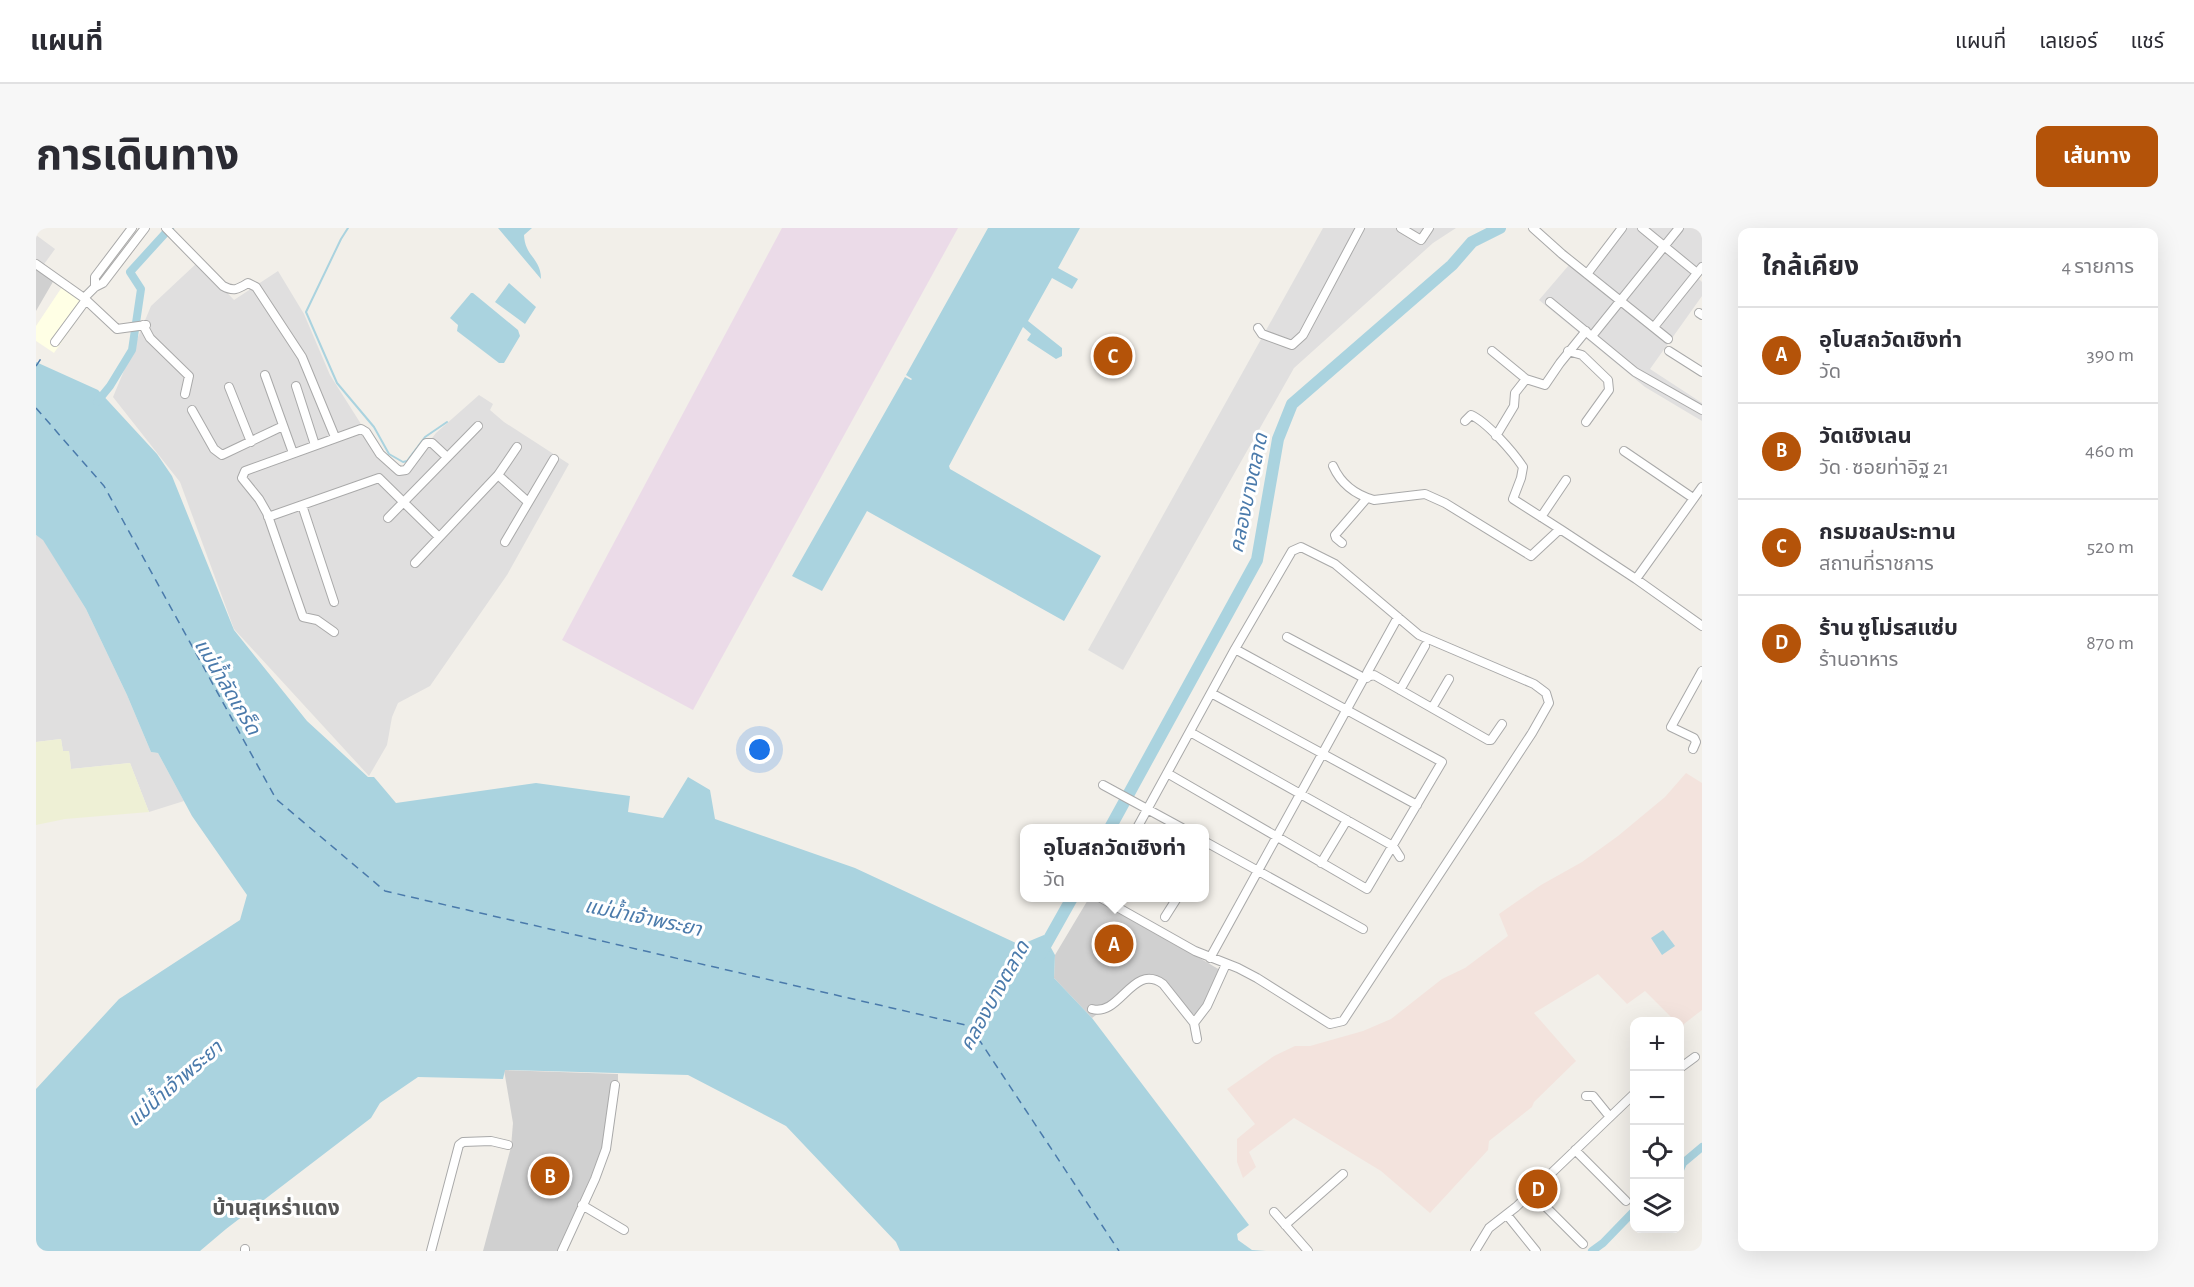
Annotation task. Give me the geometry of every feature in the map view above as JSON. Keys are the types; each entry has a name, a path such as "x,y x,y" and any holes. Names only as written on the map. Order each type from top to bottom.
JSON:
{"street":[{"path":"95,287 95,277 132,228"},
{"path":"55,342 85,299 95,287 103,283 145,228"},
{"path":"166,228 223,286 231,290 248,283 261,293 302,357 335,437"},
{"path":"1258,328 1262,334 1292,345 1303,335 1360,228"},
{"path":"1401,228 1421,240 1429,228"},
{"path":"1533,228 1668,339"},
{"path":"1587,274 1622,228"},
{"path":"1642,228 1700,270 1654,327"},
{"path":"1492,351 1526,379 1545,385 1568,351 1589,334 1620,300 1678,228"},
{"path":"36,264 85,299 111,326 117,329 138,327 189,376 185,394"},
{"path":"1550,303 1635,372 1702,410"},
{"path":"1568,351 1582,355 1608,380 1610,385 1609,390 1586,422"},
{"path":"1669,351 1702,372"},
{"path":"265,375 293,453"},
{"path":"1496,436 1514,406 1515,393 1526,379"},
{"path":"296,386 315,444"},
{"path":"230,387 251,442"},
{"path":"192,410 214,449 222,455 283,426"},
{"path":"1465,421 1471,415 1485,424 1523,466 1513,499 1636,579 1702,626"},
{"path":"388,518 478,426"},
{"path":"334,632 317,620 303,617 260,499 238,473 335,437 364,430 380,454 399,471 406,470 426,443 432,443 447,457"},
{"path":"415,563 498,475 517,447"},
{"path":"1624,451 1694,498"},
{"path":"505,542 554,459"},
{"path":"1333,466 1339,479 1366,498 1374,500 1425,494 1445,503 1531,556 1560,529"},
{"path":"498,475 528,502"},
{"path":"268,517 379,478 439,537"},
{"path":"1541,517 1566,480"},
{"path":"1636,579 1702,487"},
{"path":"1342,543 1335,535 1366,498"},
{"path":"302,505 334,602"},
{"path":"1110,902 1210,958 1257,978 1330,1024 1343,1021 1526,743 1549,703 1546,693 1534,684 1419,634 1335,564 1300,547 1292,551 1235,649 1139,824"},
{"path":"1210,958 1398,617"},
{"path":"1287,637 1365,678 1374,675 1490,741 1502,724"},
{"path":"1400,690 1425,646"},
{"path":"1167,773 1367,889 1442,761 1235,649"},
{"path":"1693,749 1696,742 1694,738 1671,727 1702,671"},
{"path":"1432,708 1449,679"},
{"path":"1211,693 1417,805"},
{"path":"1190,732 1393,846 1400,857"},
{"path":"1103,785 1174,824"},
{"path":"1322,864 1347,820"},
{"path":"1209,846 1363,929"},
{"path":"1165,917 1174,902"},
{"path":"1194,1023 1207,1006 1226,964"},
{"path":"1092,1009 1108,1007 1139,981 1149,978 1157,980 1163,984 1194,1023 1197,1039"},
{"path":"1684,1065 1695,1057"},
{"path":"562,1251 606,1149 615,1085"},
{"path":"1586,1095 1593,1096 1610,1117"},
{"path":"1476,1251 1489,1228 1507,1215 1630,1099"},
{"path":"430,1251 459,1144 491,1141 508,1145"},
{"path":"1575,1150 1626,1201"},
{"path":"1285,1225 1343,1174"},
{"path":"1532,1192 1583,1244"},
{"path":"582,1205 624,1230"},
{"path":"1274,1212 1308,1251"},
{"path":"1507,1215 1536,1251"}],"shaded area":[{"path":"782,228 958,228 693,710 562,640"},
{"path":"1323,228 1456,228 1433,243 1294,368 1123,670 1088,650"},
{"path":"1623,228 1697,228 1702,232 1702,274 1699,279 1702,282 1702,296 1650,369 1702,403 1702,421 1645,387 1539,300 1569,265 1585,277"},
{"path":"36,235 55,249 42,267 36,262"},
{"path":"198,262 234,300 278,271 304,314 330,375 385,462 404,474 436,433 479,395 493,404 490,410 504,422 569,464 507,575 430,686 398,703 392,717 387,745 369,776 234,629 180,482 113,397 151,306"},
{"path":"36,267 54,280 36,311"},
{"path":"62,287 88,304 54,353 36,341 36,326"},
{"path":"36,535 43,539 86,609 151,752 158,753 184,801 149,812 130,763 71,769 69,751 63,752 61,739 36,742"},
{"path":"61,739 63,751 69,751 71,769 130,763 149,812 65,819 36,825 36,742"},
{"path":"1686,773 1702,783 1702,1010 1684,1024 1684,1017 1671,1017 1645,991 1627,1004 1598,974 1534,1013 1576,1061 1534,1102 1532,1107 1489,1141 1488,1150 1430,1213 1381,1171 1294,1118 1249,1152 1256,1167 1243,1178 1237,1162 1237,1139 1255,1124 1227,1089 1274,1056 1295,1046 1310,1046 1363,1031 1391,1019 1442,979 1465,968 1508,936 1499,914 1541,885 1582,862 1665,797"},
{"path":"1087,902 1099,902 1118,910 1220,970 1210,996 1195,1015 1187,1010 1159,977 1143,980 1092,1018 1054,978 1055,955"},
{"path":"504,1070 618,1074 618,1092 614,1092 606,1151 563,1251 483,1251 511,1147 513,1123"}],"water":[{"path":"498,228 532,228 524,235 525,242 538,266 541,279"},
{"path":"988,228 1080,228 1058,268 1078,279 1072,289 1052,278 1028,321 1062,348 1062,356 1056,359 1027,340 1031,334 1023,327 949,466 950,469 1101,556 1064,621 867,511 822,591 792,576 905,377 912,379 906,375"},
{"path":"509,283 536,307 525,324 495,302"},
{"path":"471,293 518,330 520,336 504,363 499,363 457,331 458,325 450,318"},
{"path":"36,362 98,390 157,454 172,476 234,630 307,721 368,777 374,777 396,803 536,783 630,796 628,812 663,818 688,777 710,790 715,819 855,868 1020,945 1044,935 1055,955 1054,978 1092,1018 1249,1225 1237,1234 1238,1240 1252,1250 1266,1251 900,1251 896,1242 786,1126 688,1075 505,1070 503,1079 418,1077 380,1103 371,1118 200,1251 36,1251 36,1089 119,999 240,920 247,895 192,816 158,753 151,752 86,609 43,540 36,535"},
{"path":"1663,930 1675,946 1662,955 1651,938"}],"waterway":[{"path":"97,402 110,386 132,350 141,289 130,272 170,228"},
{"path":"348,228 306,312 337,383 374,427 389,454 403,462 407,461 425,437 447,422"},
{"name":"คลองบางตลาด","path":"1112,824 1257,560 1278,439 1292,404 1452,265 1472,242 1500,228"},
{"name":"คลองบางตลาด","path":"1040,955 1070,902"},
{"path":"1684,1162 1702,1147"},
{"path":"1592,1251 1630,1215"}],"ferry route":[{"path":"36,366 42,357"},
{"path":"36,408 104,486 276,799 385,891 970,1026 1119,1251"}],"place":[{"name":"กรมชลประทาน","path":"1113,356"},
{"name":"อุโบสถวัดเชิงท่า","path":"1114,944"},
{"name":"วัดเชิงเลน","path":"550,1176"},
{"name":"ร้าน ซูโม่รสแซ่บ","path":"1538,1189"}],"district":[{"name":"บ้านสุเหร่าแดง","path":"276,1208"}],"water label":[{"name":"แม่น้ำลัดเกร็ด","path":"227,687"},
{"name":"แม่น้ำเจ้าพระยา","path":"643,918"},
{"name":"แม่น้ำเจ้าพระยา","path":"175,1084"}]}
